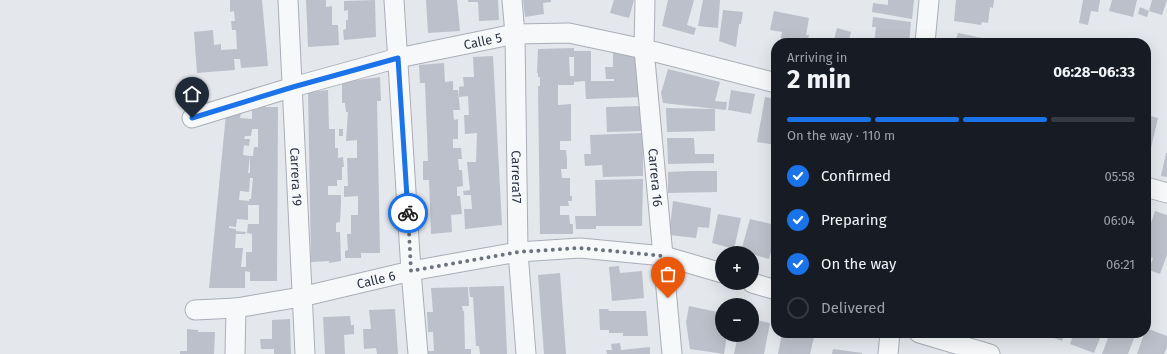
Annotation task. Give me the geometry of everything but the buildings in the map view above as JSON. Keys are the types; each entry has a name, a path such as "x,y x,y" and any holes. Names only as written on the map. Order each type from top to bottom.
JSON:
{"street":[{"name":"Carrera 19","path":"288,0 301,296 305,354"},
{"path":"394,0 411,271 418,354"},
{"name":"Carrera17","path":"512,0 515,34 518,252 526,354"},
{"name":"Carrera 16","path":"645,0 644,48 672,354"},
{"path":"925,38 929,0"},
{"name":"Calle 5","path":"192,118 293,87 398,58 515,34 569,34 644,48 771,82"},
{"path":"1151,188 1167,193"},
{"name":"Calle 6","path":"195,310 236,308 301,296 411,271 518,252 580,248 664,256 715,271"},
{"path":"759,284 771,288"},
{"path":"236,308 236,354"},
{"path":"888,354 890,338"},
{"path":"936,338 990,354"}],"way so far":[{"path":"408,213 411,271 518,252 580,248 664,256 668,298"}],"route":[{"path":"192,118 293,87 398,58 408,213"}]}
